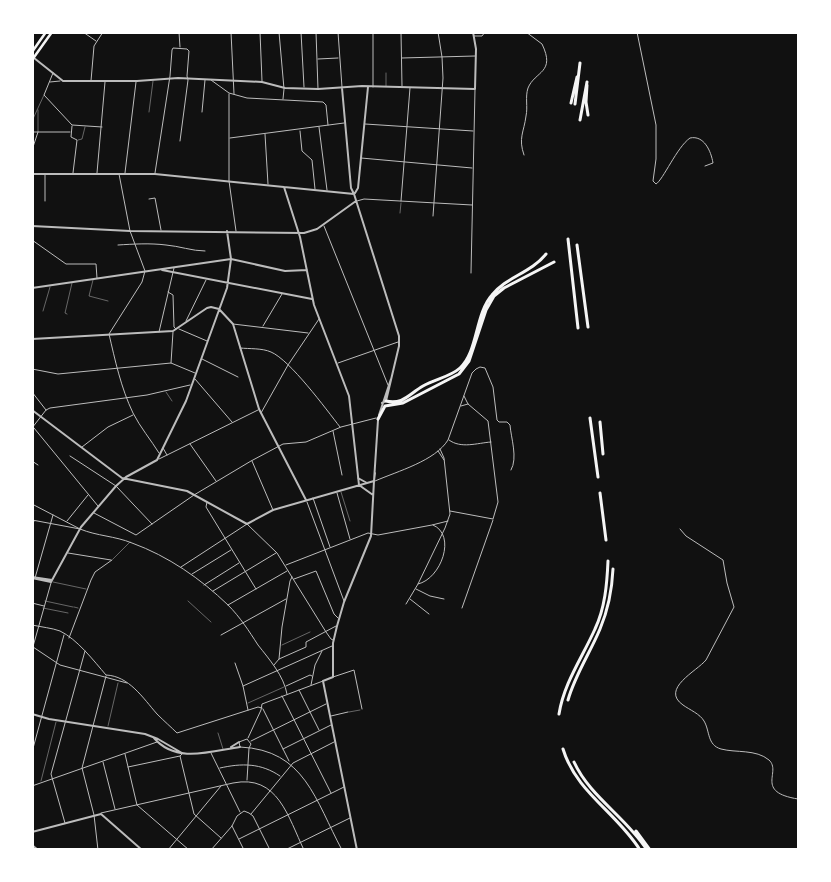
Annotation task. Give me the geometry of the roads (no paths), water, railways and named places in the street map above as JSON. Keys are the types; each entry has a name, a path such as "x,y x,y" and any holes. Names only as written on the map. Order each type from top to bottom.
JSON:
{"highway":[{"path":"573,104 580,63"},
{"path":"580,120 587,82 588,115"},
{"path":"568,239 578,328"},
{"path":"577,245 588,327"},
{"path":"384,402 399,402 424,386 460,368 468,358 483,308 491,296 502,285 533,267 546,254"},
{"path":"384,402 389,404 402,403 459,374 466,367 470,359 486,310 494,296 504,288 554,262"},
{"path":"378,418 384,407 389,404"},
{"path":"590,418 598,477"},
{"path":"600,422 603,454"},
{"path":"600,493 606,540"},
{"path":"559,714 567,685 601,614 607,584 608,561"},
{"path":"568,700 605,615 611,590 613,569"},
{"path":"563,749 571,770 578,781 632,837 639,850"},
{"path":"574,762 588,786 639,834 650,850"},
{"path":"628,824 647,850"}],"main road":[{"path":"32,52 46,32"},
{"path":"33,59 52,32"}],"street":[{"path":"82,32 96,42"},
{"path":"92,82 94,46 103,32"},
{"path":"180,32 180,48"},
{"path":"231,32 234,94"},
{"path":"260,32 262,82"},
{"path":"279,32 283,100"},
{"path":"301,32 304,88"},
{"path":"316,32 318,89"},
{"path":"333,677 333,640 336,626 372,533 378,418 391,379 400,341 351,188 338,32"},
{"path":"373,32 373,86"},
{"path":"401,32 402,87"},
{"path":"433,216 442,88 442,57 438,32"},
{"path":"471,273 476,56 473,32"},
{"path":"474,36 482,36 485,32"},
{"path":"524,155 521,137 526,115 528,88 544,71 546,62 542,44 526,32"},
{"path":"637,32 656,125 656,159 653,181 656,184 660,181 674,157 690,138 694,137 702,140 708,148 712,163 705,166"},
{"path":"154,174 170,78 172,49 180,48 189,50 188,78 180,140"},
{"path":"402,58 476,56"},
{"path":"317,59 340,58"},
{"path":"33,59 63,81"},
{"path":"32,121 53,73"},
{"path":"386,73 386,86"},
{"path":"49,82 53,80 105,82 188,78 262,82 283,87 318,89 373,86 475,89"},
{"path":"202,112 205,79"},
{"path":"210,79 230,93 247,98 323,102 326,105 328,125"},
{"path":"125,173 136,81"},
{"path":"149,112 153,81"},
{"path":"97,173 105,82"},
{"path":"354,194 358,188 368,86"},
{"path":"400,213 410,87"},
{"path":"230,93 229,181 236,232"},
{"path":"44,94 72,125 102,127"},
{"path":"32,150 38,132 38,108"},
{"path":"230,138 345,123"},
{"path":"364,124 474,131"},
{"path":"72,125 72,139 77,140 82,139 85,125"},
{"path":"319,127 327,191"},
{"path":"300,130 302,151 312,160 315,190"},
{"path":"32,132 71,132"},
{"path":"265,134 268,185"},
{"path":"73,174 77,140"},
{"path":"361,158 473,168"},
{"path":"119,173 130,231 145,271 142,282 109,334 117,368 127,398 134,414 160,453"},
{"path":"32,174 154,174 354,194"},
{"path":"45,174 45,201"},
{"path":"284,187 298,232 312,299 349,396 359,485 374,496"},
{"path":"150,199 155,198 161,231"},
{"path":"32,226 130,231 311,232 356,201 364,199 472,205"},
{"path":"323,225 388,385"},
{"path":"157,460 186,401 228,283 231,259 227,231"},
{"path":"32,240 66,264 96,264 98,278"},
{"path":"118,245 153,244 205,251"},
{"path":"32,288 231,259 281,271 307,270"},
{"path":"159,332 174,267"},
{"path":"160,269 312,299"},
{"path":"93,279 89,296 108,301"},
{"path":"186,323 207,279"},
{"path":"67,314 64,312 72,282"},
{"path":"43,311 51,285"},
{"path":"168,292 173,295 174,327 176,330 171,363"},
{"path":"263,327 282,294"},
{"path":"167,296 173,297"},
{"path":"176,330 209,307 219,310 233,324 259,409 306,500 344,602"},
{"path":"261,413 288,365 319,318"},
{"path":"233,324 308,333"},
{"path":"32,339 176,330 207,341"},
{"path":"337,363 400,341"},
{"path":"240,348 269,351 288,365 341,427"},
{"path":"201,358 238,377"},
{"path":"32,369 58,374 171,363 196,373"},
{"path":"181,567 247,524 273,510 374,481 406,468 440,450 448,440 464,395 474,371 478,367 484,367 492,382 497,420 499,422 507,422 510,425 514,458 511,470"},
{"path":"194,378 232,422"},
{"path":"384,402 391,379"},
{"path":"98,507 33,428 46,410 127,398 191,385"},
{"path":"165,391 172,401"},
{"path":"32,392 46,410"},
{"path":"462,608 498,502 488,421 468,404 464,395"},
{"path":"460,406 468,404"},
{"path":"129,684 57,663 33,649 52,581 80,529 116,486 157,460 259,409"},
{"path":"32,410 125,479 184,490 247,524 277,552 326,632 333,640"},
{"path":"82,447 108,427 134,414"},
{"path":"93,513 136,535 194,495 284,444 306,442 341,427 378,418"},
{"path":"332,430 342,475"},
{"path":"448,440 462,445 491,442"},
{"path":"190,444 216,482"},
{"path":"162,447 167,455"},
{"path":"406,604 418,584 442,534 450,511 444,455 440,450"},
{"path":"438,451 444,461"},
{"path":"70,456 116,486 152,524"},
{"path":"32,461 38,465"},
{"path":"252,461 273,510"},
{"path":"358,478 366,483"},
{"path":"341,490 350,521"},
{"path":"336,492 350,540"},
{"path":"67,522 88,495"},
{"path":"313,498 330,547"},
{"path":"207,502 206,507 256,589"},
{"path":"32,504 88,533 131,542 181,567 228,605 277,671 287,694"},
{"path":"450,511 493,519"},
{"path":"53,515 34,578 87,589"},
{"path":"285,565 372,533 378,535 432,525 448,520"},
{"path":"32,526 33,521 80,529"},
{"path":"418,584 431,577 437,571 445,550 442,534 437,527 432,525"},
{"path":"680,529 686,536 723,560 727,584 734,607 706,660 683,680 677,689 676,698 700,716 704,721 708,736 713,744 720,749 750,752 767,759 771,764 772,784 776,791 798,799"},
{"path":"69,638 95,572 112,560 120,550 131,542"},
{"path":"191,575 232,549"},
{"path":"212,592 277,552"},
{"path":"67,553 112,560"},
{"path":"204,585 240,562"},
{"path":"228,605 288,570"},
{"path":"293,578 316,571 334,614 339,618"},
{"path":"279,659 287,599 293,578"},
{"path":"415,589 430,596 444,599"},
{"path":"221,635 287,599"},
{"path":"410,599 429,614"},
{"path":"45,601 78,608"},
{"path":"188,601 211,622"},
{"path":"32,603 68,613"},
{"path":"32,625 64,634 85,650 106,676"},
{"path":"273,665 279,659 306,647 306,642 336,626"},
{"path":"280,646 310,632"},
{"path":"32,752 64,634"},
{"path":"243,686 333,646"},
{"path":"65,823 51,774 85,650"},
{"path":"310,686 322,650"},
{"path":"235,663 243,686 248,711"},
{"path":"229,749 247,739 262,708 262,704 354,670 362,709 330,716"},
{"path":"246,703 310,675 312,676"},
{"path":"106,676 114,676 129,684 177,733 259,707 262,708"},
{"path":"98,850 94,815 82,768 106,676"},
{"path":"108,727 119,681"},
{"path":"323,681 356,849"},
{"path":"299,690 319,731"},
{"path":"282,696 331,793"},
{"path":"247,780 251,741 327,703"},
{"path":"262,708 289,762"},
{"path":"33,715 65,722 130,730 153,737 181,754 188,792 196,816 221,838"},
{"path":"41,783 57,720"},
{"path":"284,749 332,725"},
{"path":"218,733 223,750"},
{"path":"153,737 157,742 181,754"},
{"path":"247,739 251,741"},
{"path":"32,786 157,742"},
{"path":"239,742 240,747"},
{"path":"251,814 291,764 335,742"},
{"path":"128,767 181,754 211,753 240,747 266,750 289,762 302,775 342,850"},
{"path":"125,753 137,805 189,850"},
{"path":"211,753 240,813"},
{"path":"103,761 115,810"},
{"path":"219,769 240,764 262,766 281,776"},
{"path":"33,831 188,792 247,780 261,783 276,795 304,850"},
{"path":"168,850 221,786"},
{"path":"239,839 344,787"},
{"path":"211,850 232,826 240,813 244,811 251,814 270,850"},
{"path":"101,814 142,850"},
{"path":"286,850 350,817"},
{"path":"232,826 244,850"},
{"path":"32,845 38,850"}]}
